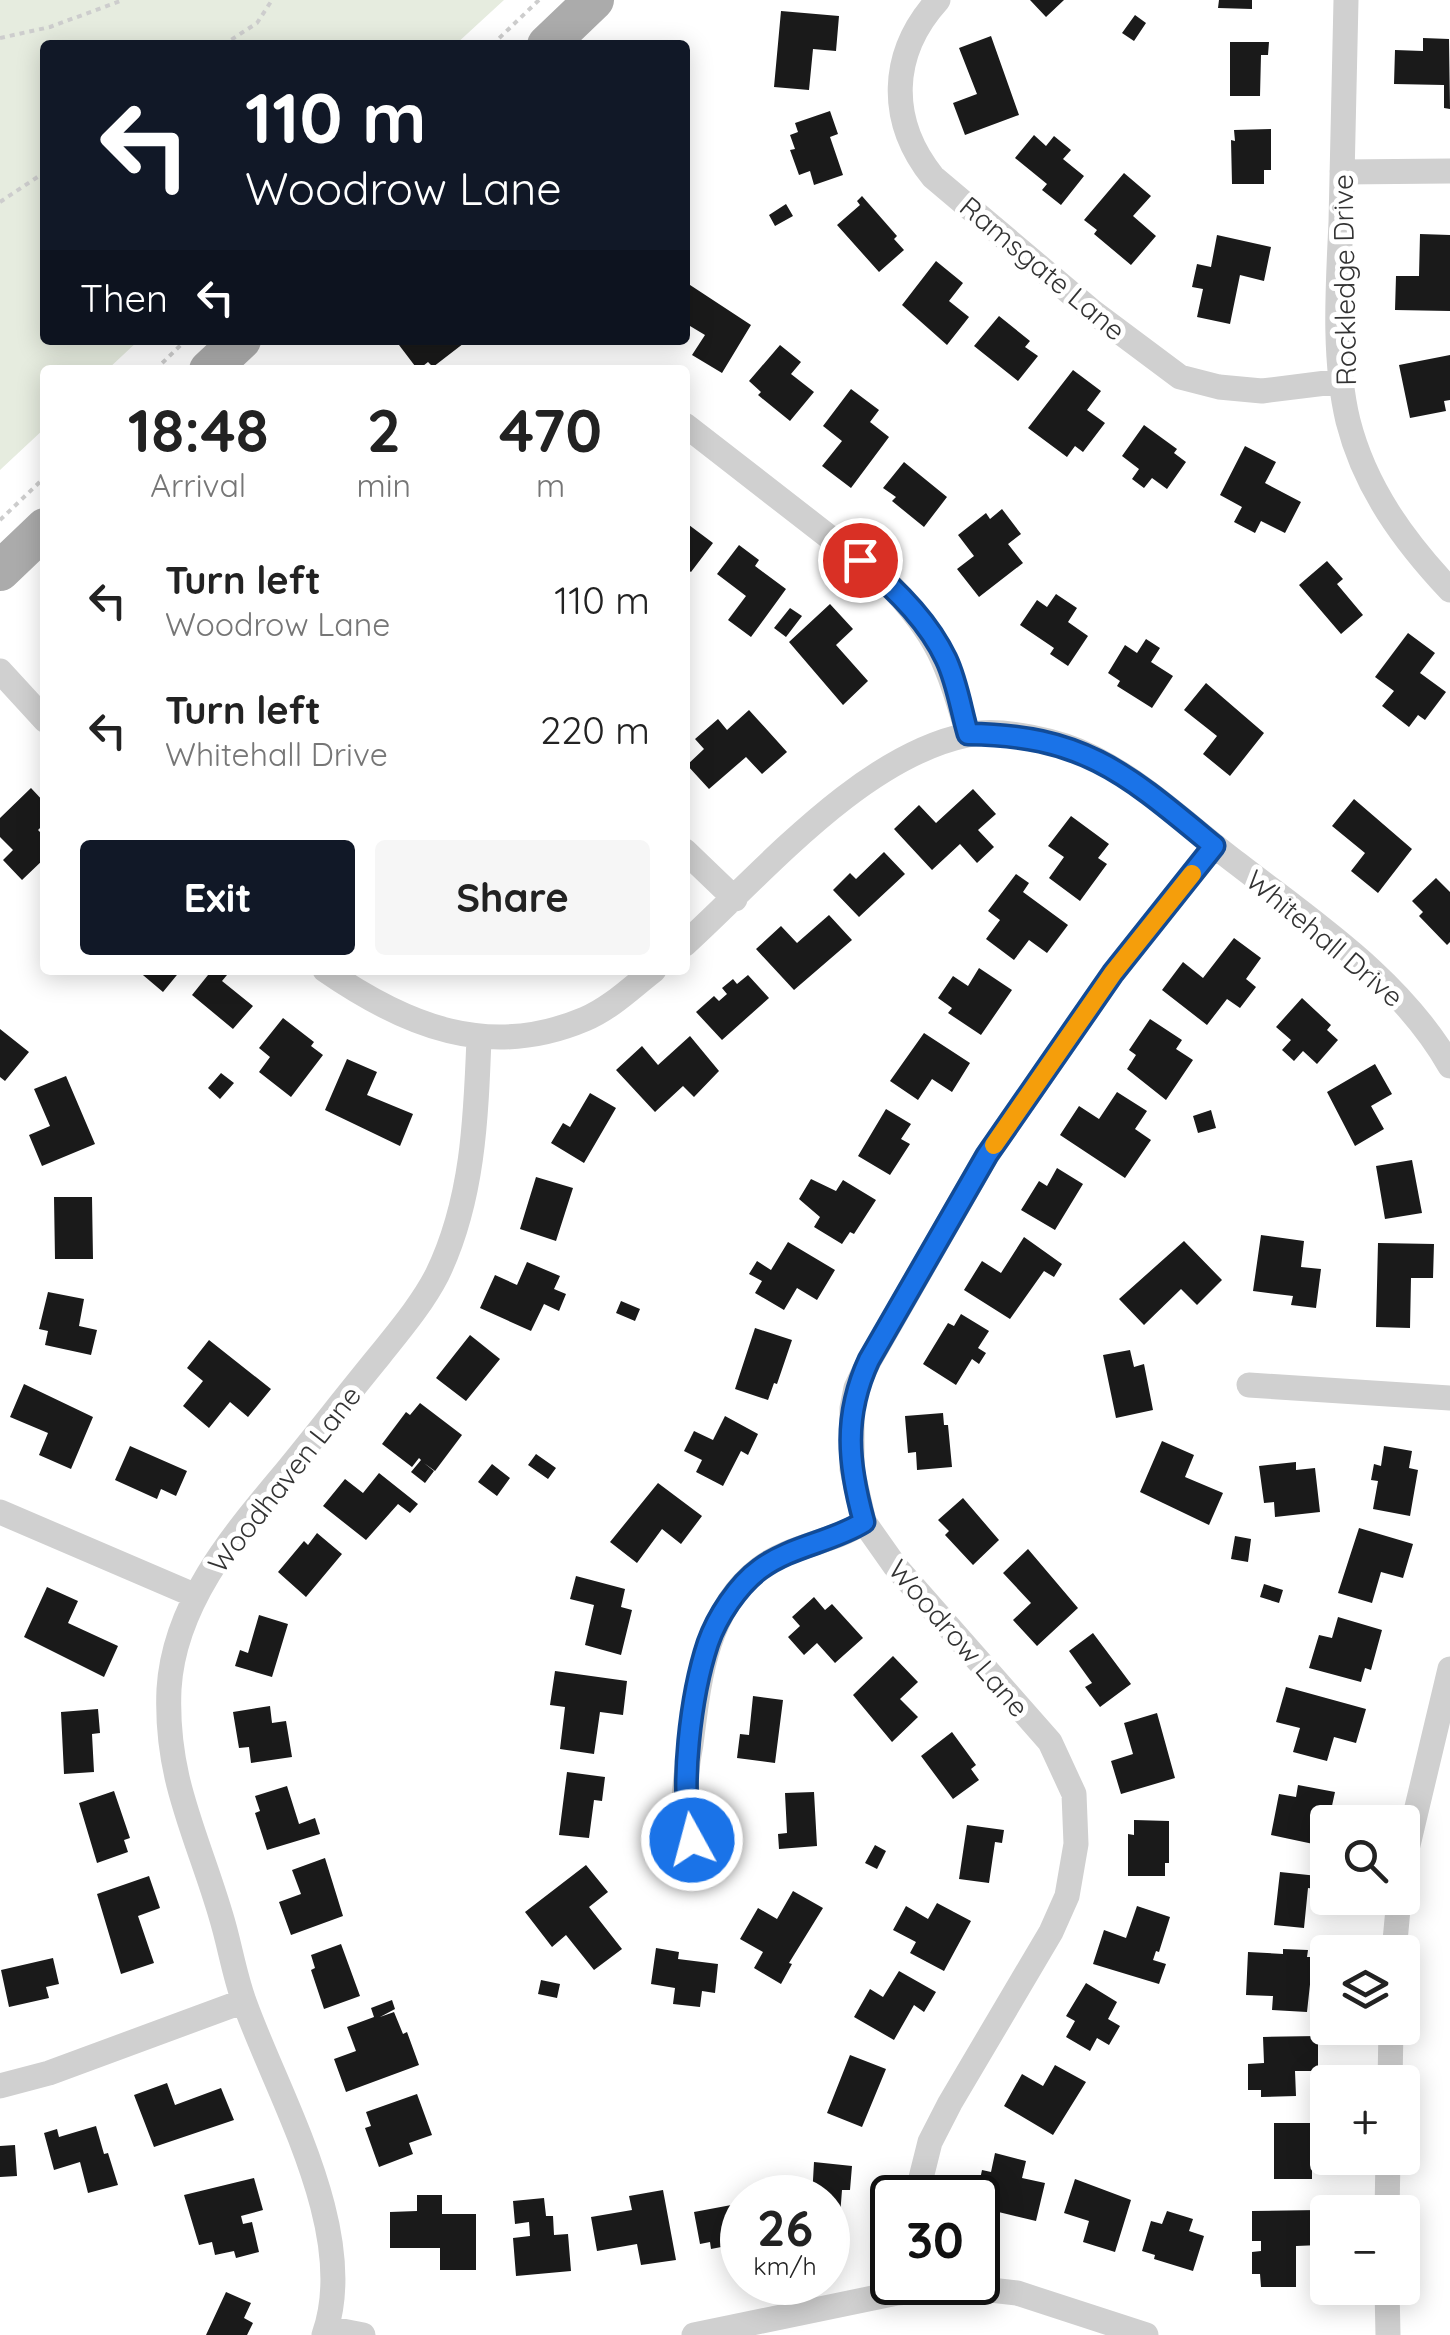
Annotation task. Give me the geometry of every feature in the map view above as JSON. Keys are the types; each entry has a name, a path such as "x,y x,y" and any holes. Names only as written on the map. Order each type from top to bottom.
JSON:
{"main road":[{"path":"552,40 594,0"},
{"path":"214,365 235,345"},
{"path":"0,572 40,533"}],"street":[{"name":"Ramsgate Lane","path":"938,0 913,31 900,92 903,124 919,159 933,177 1094,312 1180,377 1219,388 1262,391 1342,381"},
{"name":"Rockledge Drive","path":"1346,0 1339,280 1342,381 1348,420 1369,478 1404,539 1450,590"},
{"path":"1342,172 1450,171"},
{"path":"690,429 887,582 906,601 947,661 968,734"},
{"path":"0,671 40,715"},
{"name":"Whitehall Drive","path":"690,939 833,806 888,767 968,734 1024,737 1091,756 1131,780 1363,963 1422,1024 1450,1066"},
{"name":"Woodrow Lane","path":"922,2175 930,2142 1051,1932 1067,1896 1077,1822 1074,1794 1050,1742 895,1566 864,1522 854,1481 850,1437 856,1388 987,1155 1113,973 1214,846"},
{"path":"690,856 735,898"},
{"path":"333,975 428,1027 479,1038 520,1037 586,1019 648,975"},
{"name":"Woodhaven Lane","path":"326,2331 331,2301 332,2240 292,2120 244,2001 220,1912 191,1832 170,1745 171,1670 196,1596 246,1518 396,1334 437,1274 458,1220 469,1172 479,1038"},
{"path":"1250,1385 1450,1398"},
{"path":"0,1512 196,1596"},
{"path":"698,1865 685,1814 685,1793 696,1698 716,1626 756,1572 787,1553 864,1522"},
{"path":"1418,1805 1450,1669"},
{"path":"0,2086 49,2073 244,2001"},
{"path":"1000,2290 1146,2335"},
{"path":"694,2335 870,2294"},
{"path":"1387,2305 1388,2335"},
{"path":"326,2331 364,2335"}],"path":[{"path":"0,38 50,26 123,0"},
{"path":"230,40 256,23 272,0"},
{"path":"497,40 539,0"},
{"path":"0,202 40,175"},
{"path":"160,365 181,345"},
{"path":"0,520 40,482"}],"shaded area":[{"path":"0,0 504,0 460,40 40,40 40,345 134,345 112,365 40,365 40,433 0,470"}],"building":[{"path":"1030,0 1064,0 1046,17"},
{"path":"1219,0 1252,0 1252,9 1218,8"},
{"path":"781,11 839,16 836,51 813,49 809,90 774,87"},
{"path":"1135,15 1146,23 1134,41 1122,33"},
{"path":"991,36 1019,115 965,135 953,103 977,94 959,48"},
{"path":"1423,38 1449,39 1450,109 1444,108 1444,85 1394,84 1395,50 1423,51"},
{"path":"1230,42 1269,42 1268,55 1261,55 1260,96 1230,96"},
{"path":"830,111 838,134 830,137 843,175 814,185 810,171 799,175 790,150 795,149 790,135 798,132 795,123"},
{"path":"1271,129 1271,170 1264,170 1264,184 1232,184 1234,130"},
{"path":"1034,135 1046,146 1054,136 1071,150 1063,159 1084,176 1061,205 1042,190 1047,184 1015,158"},
{"path":"1124,173 1151,196 1133,216 1156,236 1131,265 1094,234 1097,230 1084,220"},
{"path":"862,196 897,236 894,239 904,250 879,272 837,225 860,205 857,201"},
{"path":"786,204 793,216 775,226 769,215"},
{"path":"1420,234 1450,235 1450,311 1395,310 1396,276 1419,276"},
{"path":"1217,235 1271,247 1264,281 1240,275 1230,324 1197,317 1203,289 1192,287 1197,264 1211,267"},
{"path":"936,261 963,283 949,301 969,317 947,345 902,305"},
{"path":"690,285 751,325 722,373 692,355 705,335 690,326"},
{"path":"999,316 1030,341 1025,347 1038,356 1018,381 974,346"},
{"path":"399,345 462,345 436,365 414,365"},
{"path":"780,345 801,362 791,374 814,392 790,421 758,395 761,392 749,381"},
{"path":"1450,355 1450,400 1444,401 1446,411 1410,418 1399,365"},
{"path":"1073,370 1101,391 1087,410 1105,423 1083,452 1075,446 1067,457 1028,428"},
{"path":"851,389 879,410 870,422 889,437 851,488 822,466 842,441 823,426"},
{"path":"1144,425 1177,449 1174,453 1186,462 1167,489 1152,478 1144,488 1132,479 1139,469 1122,456"},
{"path":"1245,446 1276,462 1265,483 1301,502 1285,533 1261,521 1255,533 1234,522 1242,507 1220,495"},
{"path":"904,462 947,497 924,527 892,501 896,497 883,488"},
{"path":"1002,509 1021,534 1008,544 1023,563 979,597 957,569 974,556 958,535 986,513 990,519"},
{"path":"690,526 713,543 690,571"},
{"path":"739,545 759,560 755,566 786,589 751,637 728,620 746,596 717,574"},
{"path":"1327,561 1343,579 1337,584 1363,615 1341,634 1299,585"},
{"path":"1056,594 1077,608 1068,622 1088,636 1068,666 1050,654 1054,648 1020,625 1037,600 1047,607"},
{"path":"830,604 853,629 836,645 868,681 843,705 789,642"},
{"path":"790,608 802,616 786,637 774,628"},
{"path":"1408,633 1435,653 1420,673 1446,692 1425,720 1418,715 1409,727 1382,706 1394,691 1375,677"},
{"path":"1146,639 1160,648 1151,662 1173,676 1152,708 1117,686 1120,681 1108,673 1125,645 1137,653"},
{"path":"1206,683 1264,733 1230,776 1203,754 1217,736 1184,710"},
{"path":"749,710 787,752 762,774 746,757 709,789 690,768 690,762 704,749 695,739 718,719 727,730"},
{"path":"31,788 40,798 40,863 22,880 3,860 13,850 0,837 0,818"},
{"path":"973,789 996,814 978,830 994,847 977,863 960,844 932,870 894,829 919,805 936,823"},
{"path":"1354,799 1412,849 1378,893 1351,871 1365,853 1332,826"},
{"path":"1071,816 1109,844 1098,858 1107,864 1080,901 1049,878 1064,857 1048,846"},
{"path":"884,852 905,874 859,917 833,890 850,873 856,879"},
{"path":"1016,874 1029,883 1023,892 1068,925 1047,953 1029,940 1014,960 986,939 1000,920 988,911"},
{"path":"1436,878 1450,892 1447,945 1419,916 1423,912 1412,901"},
{"path":"829,915 852,940 794,990 756,949 781,926 797,943"},
{"path":"1234,938 1261,958 1246,979 1256,987 1240,1008 1227,999 1207,1025 1162,990 1183,962 1203,978"},
{"path":"979,968 1012,990 981,1035 948,1013 952,1008 938,998 953,976 968,986"},
{"path":"143,975 177,975 163,992"},
{"path":"208,975 227,975 222,981 253,1006 233,1029 192,995"},
{"path":"748,975 769,998 722,1040 696,1012 714,996 719,1001 727,994 722,988 733,979 737,984"},
{"path":"1302,998 1331,1025 1327,1030 1338,1040 1317,1064 1303,1051 1294,1061 1282,1050 1291,1040 1276,1027"},
{"path":"283,1018 314,1042 311,1046 323,1055 291,1097 259,1072 270,1057 259,1048"},
{"path":"1150,1019 1182,1040 1176,1049 1193,1060 1166,1100 1127,1069 1136,1055 1129,1050"},
{"path":"0,1029 29,1052 5,1081 0,1077"},
{"path":"924,1033 970,1063 952,1092 932,1079 918,1100 890,1081"},
{"path":"690,1036 719,1071 694,1097 683,1086 655,1112 616,1070 642,1046 658,1065"},
{"path":"347,1059 377,1072 367,1095 413,1114 400,1146 325,1110"},
{"path":"1375,1064 1392,1094 1371,1106 1384,1129 1355,1146 1327,1092"},
{"path":"221,1073 234,1083 220,1099 208,1088"},
{"path":"66,1076 95,1144 42,1166 29,1135 50,1126 34,1089"},
{"path":"1117,1092 1147,1111 1135,1129 1151,1140 1125,1178 1060,1135 1079,1106 1099,1119"},
{"path":"590,1093 616,1108 584,1163 551,1143 563,1123 570,1127"},
{"path":"886,1109 911,1124 901,1139 910,1144 890,1175 858,1156"},
{"path":"1211,1110 1216,1128 1198,1133 1193,1116"},
{"path":"1412,1160 1422,1213 1385,1219 1376,1166"},
{"path":"1057,1168 1083,1184 1055,1230 1021,1210 1039,1181 1047,1186"},
{"path":"536,1177 573,1188 556,1241 520,1229"},
{"path":"811,1179 836,1191 843,1180 876,1200 854,1234 850,1232 842,1244 814,1227 820,1217 799,1199"},
{"path":"54,1197 92,1197 93,1259 55,1259"},
{"path":"1261,1235 1304,1241 1301,1267 1321,1269 1316,1308 1291,1305 1293,1296 1253,1291"},
{"path":"1024,1237 1062,1264 1054,1277 1044,1271 1010,1319 964,1290 982,1261 1001,1273"},
{"path":"1184,1241 1222,1280 1197,1305 1181,1289 1144,1325 1119,1299"},
{"path":"788,1242 835,1270 817,1300 797,1288 784,1310 755,1293 762,1281 749,1274 757,1261 771,1270"},
{"path":"1378,1243 1434,1244 1433,1278 1411,1278 1410,1328 1376,1327"},
{"path":"527,1262 560,1276 554,1289 566,1294 559,1311 544,1304 531,1331 480,1308 495,1275 517,1285"},
{"path":"48,1292 84,1299 79,1326 97,1330 91,1355 45,1345 48,1331 39,1329"},
{"path":"621,1301 640,1309 635,1321 616,1313"},
{"path":"961,1314 989,1331 978,1348 986,1353 979,1364 972,1359 956,1385 923,1364 948,1323 954,1326"},
{"path":"755,1328 792,1340 768,1400 735,1389"},
{"path":"470,1335 500,1359 466,1401 436,1378"},
{"path":"209,1340 271,1389 248,1417 230,1402 209,1428 183,1406 203,1381 187,1368"},
{"path":"1130,1350 1134,1367 1144,1364 1153,1410 1116,1418 1103,1355"},
{"path":"24,1384 93,1417 71,1469 39,1455 48,1433 10,1417"},
{"path":"420,1403 462,1435 435,1471 424,1463 434,1471 425,1483 411,1472 419,1458 412,1467 382,1444 406,1412 410,1415"},
{"path":"943,1413 952,1467 917,1470 916,1452 908,1453 905,1416"},
{"path":"725,1416 758,1434 748,1455 741,1451 723,1486 696,1472 702,1460 684,1451 694,1431 713,1440"},
{"path":"1162,1441 1194,1455 1185,1477 1223,1493 1209,1525 1140,1492"},
{"path":"130,1446 187,1471 176,1496 161,1489 157,1499 115,1480"},
{"path":"1384,1446 1412,1451 1409,1468 1418,1470 1410,1516 1373,1509 1378,1481 1371,1480 1374,1464 1381,1466"},
{"path":"536,1454 556,1468 548,1479 528,1465"},
{"path":"1296,1462 1296,1470 1315,1468 1320,1512 1275,1517 1274,1502 1264,1503 1259,1466"},
{"path":"492,1464 510,1478 497,1496 478,1482"},
{"path":"379,1473 418,1504 410,1513 398,1504 366,1540 323,1506 345,1479 363,1493"},
{"path":"658,1483 702,1516 681,1544 662,1529 637,1563 610,1542"},
{"path":"963,1498 999,1540 973,1565 945,1535 949,1531 938,1520"},
{"path":"1359,1528 1413,1544 1403,1578 1381,1572 1372,1603 1338,1593"},
{"path":"317,1533 342,1554 306,1597 278,1572 304,1541 308,1545"},
{"path":"1235,1536 1251,1539 1248,1562 1231,1559"},
{"path":"1028,1549 1078,1608 1037,1646 1013,1620 1031,1603 1003,1573"},
{"path":"576,1576 625,1589 621,1607 632,1610 621,1655 585,1645 594,1605 570,1599"},
{"path":"1264,1584 1283,1590 1279,1603 1260,1597"},
{"path":"47,1587 78,1601 68,1623 118,1646 104,1677 24,1637"},
{"path":"814,1597 825,1610 832,1604 863,1638 835,1663 817,1643 804,1655 788,1637 800,1626 792,1617"},
{"path":"259,1615 288,1624 272,1677 235,1666 240,1650 248,1653"},
{"path":"1338,1617 1382,1630 1371,1670 1365,1668 1361,1682 1309,1668 1319,1635 1332,1638"},
{"path":"1093,1633 1131,1684 1100,1707 1085,1687 1092,1683 1069,1651"},
{"path":"893,1656 918,1682 900,1699 918,1717 892,1742 853,1695"},
{"path":"555,1671 627,1681 623,1715 600,1712 594,1754 560,1749 565,1707 550,1705"},
{"path":"1286,1687 1366,1709 1356,1743 1334,1737 1327,1761 1293,1752 1300,1728 1276,1722"},
{"path":"753,1696 783,1700 775,1763 737,1758 740,1734 749,1735"},
{"path":"270,1706 272,1723 286,1721 292,1757 251,1763 249,1747 239,1748 233,1712"},
{"path":"98,1709 100,1733 92,1734 94,1772 64,1774 61,1712"},
{"path":"1157,1713 1175,1778 1121,1794 1111,1761 1133,1754 1124,1723"},
{"path":"952,1732 976,1765 971,1769 979,1780 953,1799 921,1756"},
{"path":"567,1772 605,1777 602,1801 594,1800 589,1838 559,1835"},
{"path":"1298,1785 1335,1792 1332,1805 1310,1805 1310,1843 1271,1835 1279,1794 1296,1797"},
{"path":"287,1786 299,1824 315,1818 320,1834 267,1850 255,1813 260,1811 255,1796"},
{"path":"114,1791 130,1838 124,1840 128,1852 97,1863 79,1803"},
{"path":"814,1792 817,1846 779,1849 778,1834 787,1833 785,1793"},
{"path":"1134,1820 1169,1821 1169,1863 1165,1863 1165,1876 1128,1876 1128,1834 1134,1835"},
{"path":"967,1825 1004,1830 1002,1843 995,1842 989,1883 959,1879"},
{"path":"875,1845 886,1851 877,1869 865,1863"},
{"path":"325,1858 343,1916 291,1935 279,1902 301,1894 292,1870"},
{"path":"586,1865 608,1892 589,1907 622,1949 594,1970 566,1935 552,1947 525,1912"},
{"path":"1280,1872 1310,1875 1304,1928 1274,1925"},
{"path":"149,1876 160,1908 138,1916 154,1963 121,1974 97,1894"},
{"path":"793,1891 823,1908 789,1963 792,1964 781,1984 754,1968 763,1952 740,1939 758,1908 777,1919"},
{"path":"937,1903 971,1921 944,1971 910,1953 916,1942 893,1930 906,1906 928,1919"},
{"path":"1137,1906 1170,1917 1153,1960 1166,1964 1159,1984 1093,1964 1104,1930 1126,1938"},
{"path":"341,1944 360,1996 324,2009 311,1970 315,1968 311,1955"},
{"path":"656,1948 679,1952 678,1959 718,1964 715,1993 702,1991 700,2007 673,2004 675,1988 651,1984"},
{"path":"1283,1949 1308,1950 1307,2012 1272,2010 1273,1996 1246,1995 1248,1952 1283,1954"},
{"path":"53,1958 59,1984 46,1987 49,1998 9,2007 1,1970"},
{"path":"899,1971 936,1992 924,2012 914,2005 894,2040 854,2017 870,1989 883,1997"},
{"path":"541,1980 560,1984 557,1998 538,1994"},
{"path":"1086,1983 1117,2002 1108,2019 1120,2026 1109,2045 1097,2038 1090,2051 1066,2037 1075,2021 1066,2016"},
{"path":"392,2000 395,2009 380,2017 394,2012 403,2034 407,2032 419,2065 346,2092 334,2059 356,2051 347,2027 374,2017 371,2008"},
{"path":"1310,2036 1310,2045 1318,2045 1318,2065 1310,2065 1310,2071 1295,2071 1296,2096 1261,2097 1261,2090 1248,2090 1248,2064 1264,2063 1263,2037"},
{"path":"850,2055 886,2069 862,2127 827,2113"},
{"path":"1055,2065 1086,2082 1053,2135 1004,2106 1022,2074 1043,2086"},
{"path":"167,2083 175,2105 221,2088 234,2120 154,2147 134,2095"},
{"path":"417,2094 432,2135 409,2143 413,2154 379,2167 365,2128 371,2126 366,2112"},
{"path":"1274,2123 1310,2123 1312,2179 1274,2179"},
{"path":"96,2126 118,2185 88,2193 80,2162 54,2170 44,2133 57,2129 59,2137"},
{"path":"15,2145 17,2176 0,2177 0,2146"},
{"path":"995,2153 1026,2161 1022,2178 1045,2183 1036,2221 1000,2212 1000,2175 981,2175 982,2170 991,2172"},
{"path":"814,2162 852,2166 850,2190 850,2175 813,2175"},
{"path":"254,2178 263,2210 241,2216 243,2224 252,2222 259,2252 236,2258 234,2251 215,2255 212,2242 199,2245 184,2195"},
{"path":"1075,2179 1131,2200 1115,2252 1083,2242 1089,2221 1064,2213"},
{"path":"663,2190 676,2260 641,2265 637,2244 597,2251 591,2217 632,2210 629,2196"},
{"path":"417,2195 442,2195 442,2214 476,2214 476,2270 440,2270 440,2248 390,2248 390,2212 417,2211"},
{"path":"544,2198 546,2216 553,2216 554,2235 568,2234 571,2271 516,2276 513,2238 530,2236 529,2222 515,2224 513,2201"},
{"path":"720,2207 720,2247 711,2249 710,2242 700,2244 694,2212"},
{"path":"1310,2210 1310,2245 1296,2246 1296,2287 1261,2287 1260,2274 1252,2274 1252,2252 1261,2251 1261,2241 1252,2241 1252,2211"},
{"path":"1167,2211 1193,2219 1189,2231 1204,2236 1193,2271 1154,2259 1155,2255 1142,2251 1151,2221 1162,2224"},
{"path":"226,2292 251,2303 244,2318 253,2323 247,2335 206,2335"}],"slow traffic":[{"path":"994,1145 1113,973 1192,874"}],"route":[{"path":"692,1840 685,1814 685,1793 696,1698 708,1645 723,1612 756,1572 771,1561 864,1522 856,1493 850,1437 856,1388 869,1360 987,1155 1113,973 1214,846 1131,780 1091,756 1024,737 968,734 947,661 930,632 887,582 860,560"}]}
